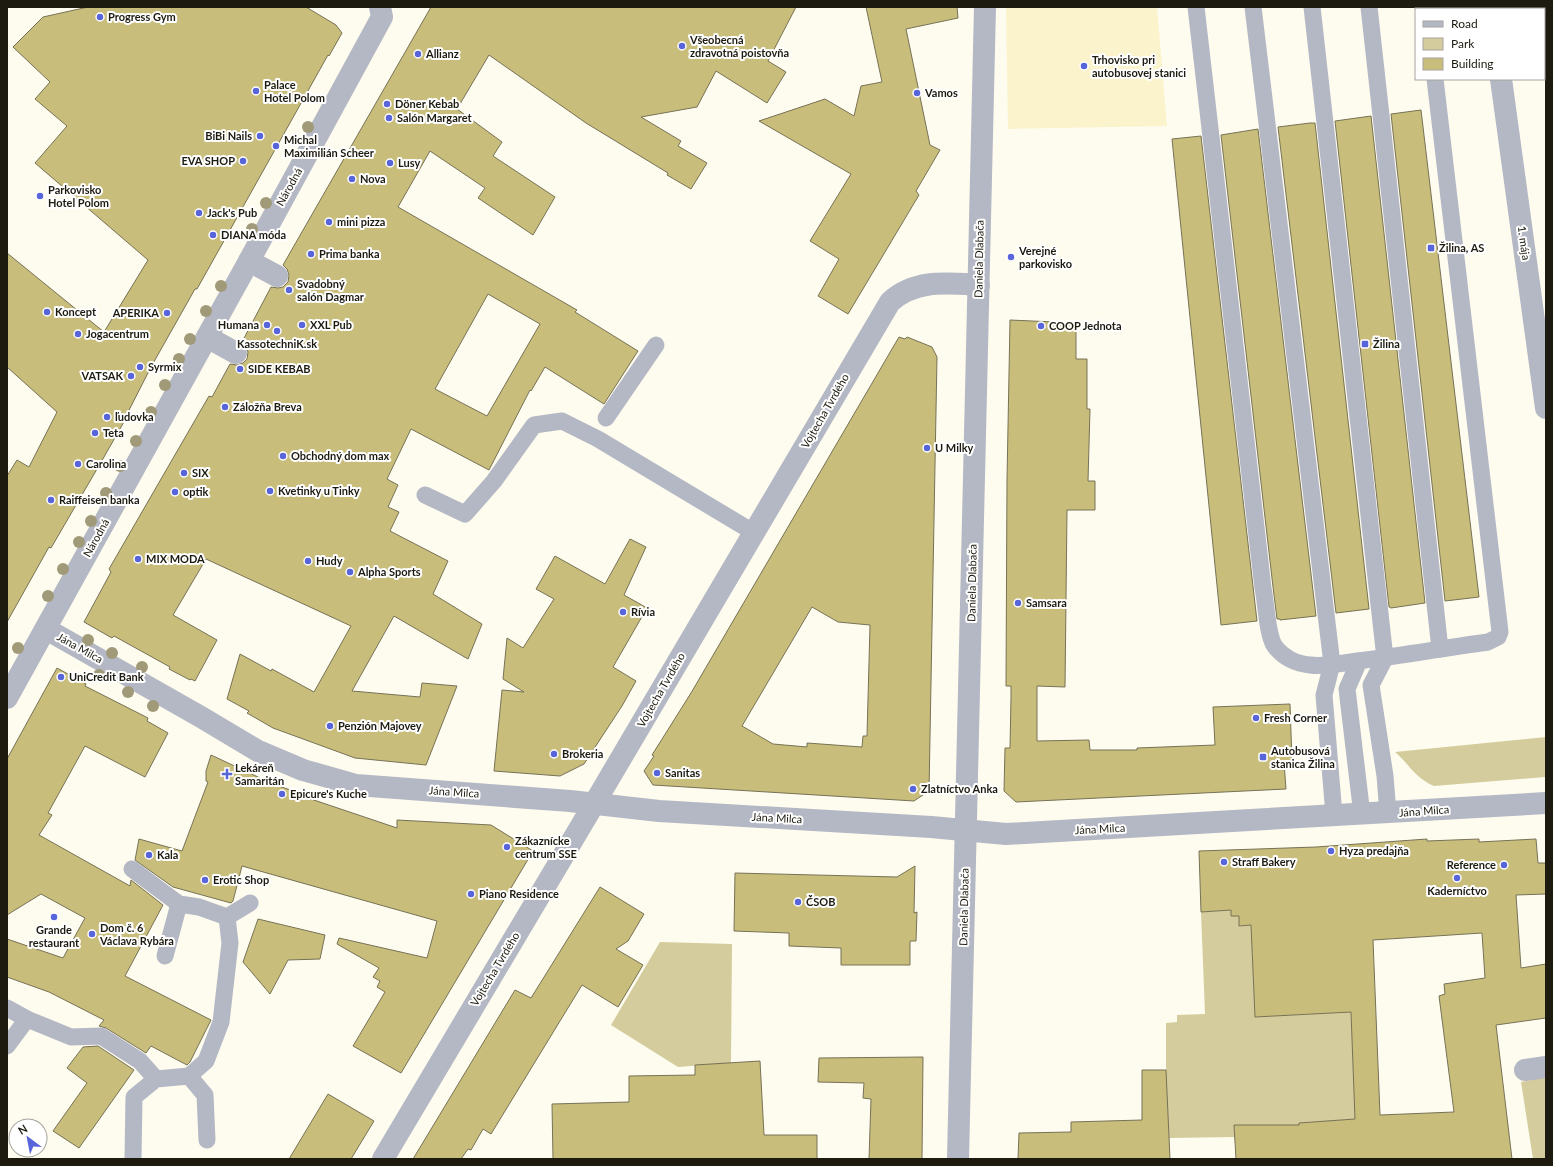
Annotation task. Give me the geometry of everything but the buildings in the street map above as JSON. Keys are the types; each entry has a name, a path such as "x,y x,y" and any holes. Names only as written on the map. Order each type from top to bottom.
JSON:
{"street":[{"name":"Národná","path":"7,698 46,630 382,17 380,7"},
{"name":"Daniela Dlabača","path":"958,1159 985,7"},
{"name":"1. mája","path":"1501,80 1546,408"},
{"path":"249,261 277,276"},
{"name":"Vojtecha Tvrdého","path":"383,1159 890,302 898,294 910,288 944,282 978,285"},
{"path":"207,336 236,353"},
{"name":"Jána Milca","path":"46,630 258,751 303,770 356,785 570,801 659,811 925,827 1006,834 1546,804"},
{"path":"1525,1070 1546,1067"}],"lane":[{"path":"1196,7 1271,637 1274,645 1287,658 1310,666 1385,658 1488,642 1498,636 1500,632 1435,80"},
{"path":"1253,7 1332,664 1324,695 1334,816"},
{"path":"1312,7 1385,658 1371,685 1385,776 1388,813"},
{"path":"1369,7 1440,649"},
{"path":"606,418 656,345"},
{"path":"424,495 465,514 494,481 534,425 562,421 598,439 754,532"},
{"path":"1359,661 1347,689 1362,815"},
{"path":"132,869 179,904 199,907 227,917"},
{"path":"227,917 250,903"},
{"path":"165,956 179,904"},
{"path":"133,1159 134,1097 156,1079 189,1076 206,1061 221,1022 230,942 227,917"},
{"path":"7,1008 27,1019 71,1037 101,1036 140,1061 156,1079"},
{"path":"7,1046 27,1019"},
{"path":"189,1076 205,1094 207,1140"}],"shaded area":[{"name":"Trhovisko pri autobusovej stanici","path":"1006,7 1157,7 1167,126 1008,129"}],"green space":[{"path":"1546,737 1546,777 1434,786 1427,783 1417,775 1395,752"},
{"path":"1231,910 1231,916 1239,916 1239,926 1251,925 1255,1017 1351,1012 1356,1119 1299,1123 1299,1125 1235,1125 1235,1137 1169,1138 1166,1082 1166,1023 1177,1022 1177,1015 1205,1014 1201,912"},
{"path":"660,942 732,944 731,1063 678,1067 611,1025"},
{"path":"1546,1077 1546,1159 1533,1159 1521,1082"}],"place":[{"name":"Progress Gym","path":"100,17"},
{"name":"Všeobecná zdravotná poistovňa","path":"682,46"},
{"name":"Allianz","path":"418,54"},
{"name":"Trhovisko pri autobusovej stanici","path":"1084,66"},
{"name":"Palace Hotel Polom","path":"256,91"},
{"name":"Vamos","path":"917,93"},
{"name":"Döner Kebab","path":"387,104"},
{"name":"Salón Margaret","path":"389,118"},
{"name":"BiBi Nails","path":"260,136"},
{"name":"Michal Maximilián Scheer","path":"276,146"},
{"name":"EVA SHOP","path":"243,161"},
{"name":"Lusy","path":"390,163"},
{"name":"Nova","path":"352,179"},
{"name":"Parkovisko Hotel Polom","path":"40,196"},
{"name":"Jack's Pub","path":"199,213"},
{"name":"mini pizza","path":"329,222"},
{"name":"DIANA móda","path":"213,235"},
{"name":"Žilina, AS","path":"1431,248"},
{"name":"Prima banka","path":"311,254"},
{"name":"Verejné parkovisko","path":"1011,257"},
{"name":"Svadobný salón Dagmar","path":"289,290"},
{"name":"Koncept","path":"47,312"},
{"name":"APERIKA","path":"167,313"},
{"name":"Humana","path":"267,325"},
{"name":"XXL Pub","path":"302,325"},
{"name":"COOP Jednota","path":"1041,326"},
{"name":"KassotechniK.sk","path":"277,331"},
{"name":"Jogacentrum","path":"78,334"},
{"name":"Žilina","path":"1365,344"},
{"name":"Syrmix","path":"140,367"},
{"name":"SIDE KEBAB","path":"240,369"},
{"name":"VATSAK","path":"131,376"},
{"name":"Záložňa Breva","path":"225,407"},
{"name":"ľudovka","path":"107,417"},
{"name":"Teta","path":"95,433"},
{"name":"U Milky","path":"927,448"},
{"name":"Obchodný dom max","path":"283,456"},
{"name":"Carolina","path":"78,464"},
{"name":"SIX","path":"184,473"},
{"name":"Kvetinky u Tinky","path":"270,491"},
{"name":"optik","path":"175,492"},
{"name":"Raiffeisen banka","path":"51,500"},
{"name":"MIX MODA","path":"138,559"},
{"name":"Hudy","path":"308,561"},
{"name":"Alpha Sports","path":"350,572"},
{"name":"Samsara","path":"1018,603"},
{"name":"Rívia","path":"623,612"},
{"name":"UniCredit Bank","path":"61,677"},
{"name":"Fresh Corner","path":"1256,718"},
{"name":"Penzión Majovey","path":"330,726"},
{"name":"Brokeria","path":"554,754"},
{"name":"Autobusová stanica Žilina","path":"1263,757"},
{"name":"Sanitas","path":"657,773"},
{"name":"Lekáreň Samaritán","path":"227,774"},
{"name":"Zlatníctvo Anka","path":"913,789"},
{"name":"Epicure's Kuche","path":"282,794"},
{"name":"Zákaznícke centrum SSE","path":"507,847"},
{"name":"Hyza predajňa","path":"1331,851"},
{"name":"Kala","path":"149,855"},
{"name":"Straff Bakery","path":"1224,862"},
{"name":"Reference","path":"1504,865"},
{"name":"Kaderníctvo","path":"1457,878"},
{"name":"Erotic Shop","path":"205,880"},
{"name":"Piano Residence","path":"471,894"},
{"name":"ČSOB","path":"798,902"},
{"name":"Grande restaurant","path":"54,917"},
{"name":"Dom č. 6 Václava Rybára","path":"92,934"}]}
